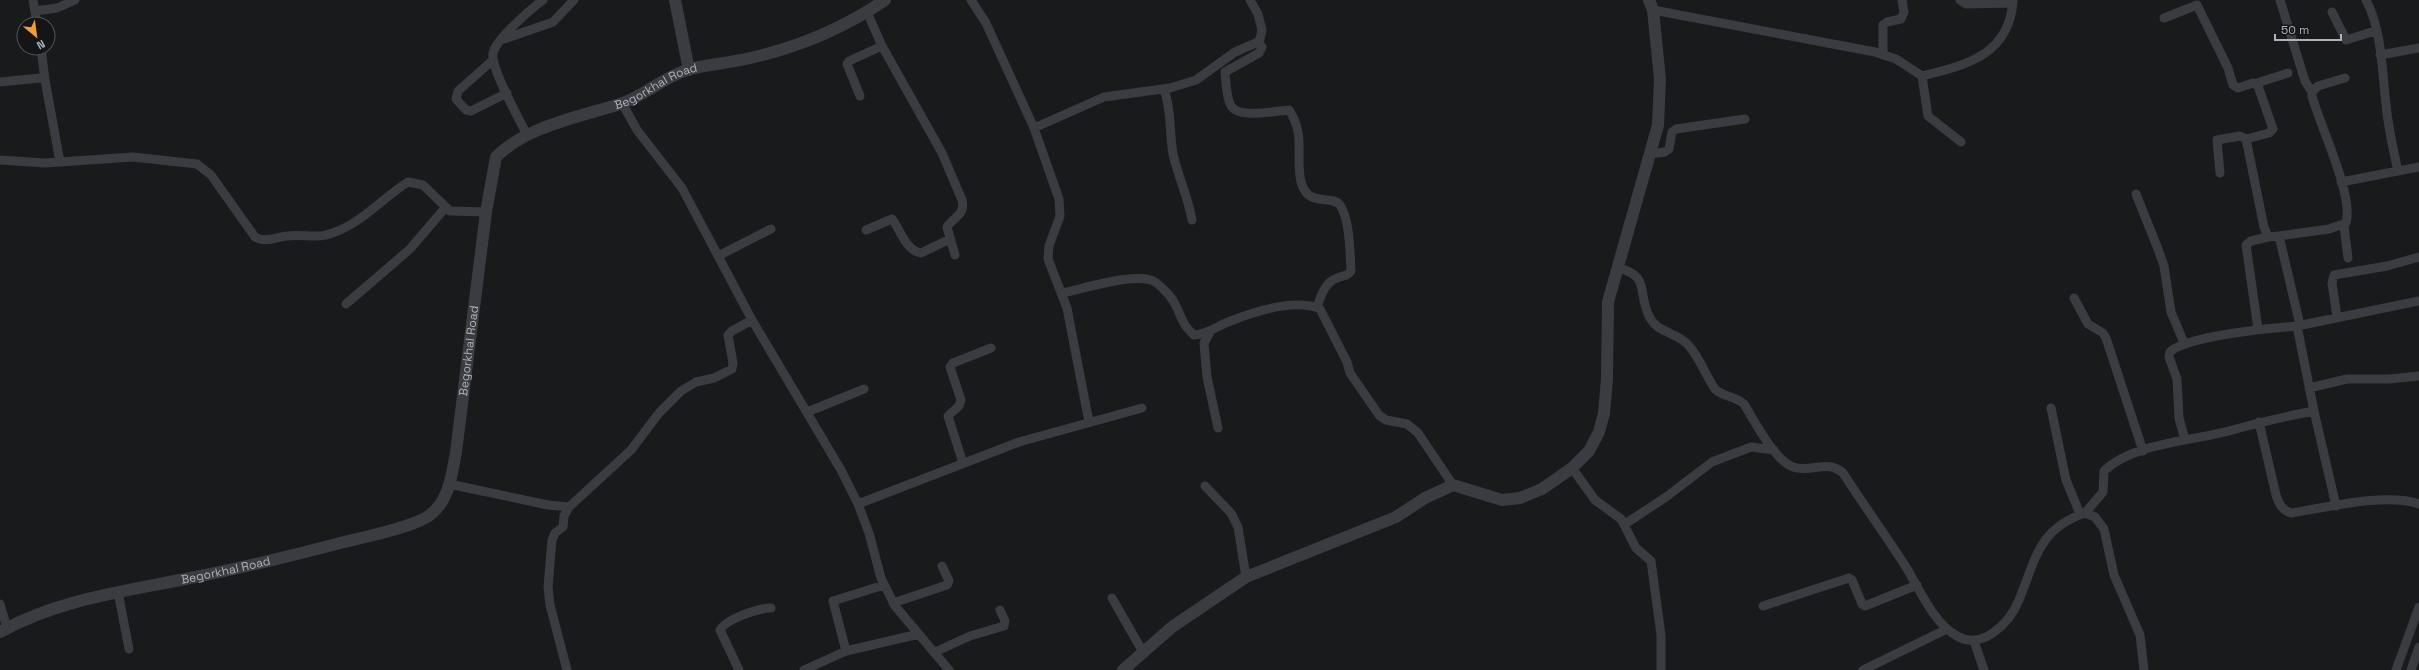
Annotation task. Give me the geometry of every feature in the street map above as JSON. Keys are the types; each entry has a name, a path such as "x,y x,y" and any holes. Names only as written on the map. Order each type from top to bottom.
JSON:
{"street":[{"path":"33,0 36,16"},
{"path":"35,11 64,6 75,0"},
{"path":"528,135 506,93 493,60 495,48 523,16 543,0"},
{"path":"502,40 552,22 574,0"},
{"path":"675,0 689,70"},
{"name":"Begorkhal Road","path":"4,630 46,610 118,592 220,572 300,554 414,522 429,516 437,509 449,484 456,452 486,212 496,157 528,135 569,119 622,103 689,70 751,58 795,46 832,31 867,12 885,0"},
{"path":"971,0 986,23 1034,128 1060,204 1060,216 1047,254 1067,308 1089,422"},
{"path":"1034,128 1104,97 1164,89 1192,82 1235,52 1258,42 1262,35 1262,30 1258,14 1250,0"},
{"path":"1883,55 1883,25 1887,22 1901,20 1903,17 1902,0"},
{"path":"1123,670 1172,627 1246,577 1396,517 1425,498 1453,486 1502,500 1511,501 1542,490 1572,468 1588,451 1599,432 1604,412 1607,379 1606,314 1608,302 1658,125 1660,79 1651,5 1883,55 1896,59 1922,76 1962,66 1980,58 1996,42 2008,24 2013,2 1966,4 1960,0"},
{"path":"2280,0 2305,81 2312,92 2316,112 2336,164 2341,182 2347,212 2344,226 2348,258"},
{"path":"2366,0 2375,31 2380,56 2391,138 2398,171"},
{"path":"2164,18 2197,5 2228,68 2233,85 2238,88 2288,73"},
{"path":"867,12 882,46 942,153 962,200 964,206 962,212 947,227 955,255"},
{"path":"2332,12 2346,40 2375,31"},
{"path":"1258,42 1262,48 1259,53 1225,72 1231,106 1237,112 1251,114 1289,110 1299,129 1301,182 1308,193 1317,200 1334,201 1339,204 1344,213 1350,245 1351,272 1348,276 1336,278 1325,288 1317,307"},
{"path":"860,96 847,64 850,61 882,46"},
{"path":"2380,56 2419,48"},
{"path":"41,56 60,162"},
{"path":"493,60 458,91 456,99 466,110 471,111 506,93"},
{"path":"1922,76 1928,116 1961,142"},
{"path":"0,82 40,78 45,80"},
{"path":"2312,92 2318,86 2345,78"},
{"path":"2220,173 2217,140 2240,136 2246,139 2269,133 2273,129 2257,83"},
{"path":"1164,89 1170,108 1171,137 1174,157 1185,188 1192,220"},
{"path":"622,103 637,130 682,188 752,320 807,412 858,504 884,585 893,603 950,670"},
{"path":"1650,154 1665,152 1669,149 1672,132 1676,129 1745,119"},
{"path":"2246,139 2268,237"},
{"path":"0,160 45,163 133,157 197,164 211,175 255,237 264,241 292,235 326,235 336,231 374,209 408,182 423,185 445,208 456,213 486,212"},
{"path":"2341,182 2419,167"},
{"path":"2136,194 2164,266 2171,312 2184,344"},
{"path":"346,304 410,249 445,208"},
{"path":"866,230 892,219 910,248 921,253 950,239"},
{"path":"2258,329 2246,245 2251,241 2268,237 2344,226"},
{"path":"718,256 771,229"},
{"path":"2279,236 2298,326 2309,388 2336,506"},
{"path":"2337,317 2332,282 2334,275 2387,266 2419,257"},
{"path":"1617,268 1635,273 1641,283 1649,317 1655,326 1684,341 1690,347 1715,389 1720,394 1739,399 1744,404 1774,450 1791,466 1796,468 1831,466 1838,468 1917,585 1933,612 1947,629 1957,636 1974,641 1996,631 2008,620 2019,600 2034,558 2042,544 2061,524 2083,514 2102,492 2104,471 2115,463 2143,451 2185,440 2236,430 2259,422 2314,411"},
{"path":"1062,293 1134,278 1154,281 1169,295 1176,306 1184,326 1194,335 1210,332 1241,317 1260,311 1307,303 1317,307 1326,318 1347,362 1350,373 1379,415 1382,418 1400,421 1412,428 1422,437 1453,486"},
{"path":"2074,298 2088,324 2103,334 2106,338 2143,451"},
{"path":"2185,440 2179,418 2177,379 2169,357 2173,348 2184,344 2258,329 2298,326 2419,301"},
{"path":"567,670 553,623 548,588 553,536 563,527 564,516 570,507 631,450 659,413 681,390 696,382 714,378 732,369 733,363 728,335 732,331 752,320"},
{"path":"1210,332 1204,343 1206,370 1218,428"},
{"path":"963,463 948,416 959,406 961,400 950,367 953,363 991,348"},
{"path":"2309,388 2347,379 2389,379 2419,376"},
{"path":"807,412 864,389"},
{"path":"858,504 1019,442 1142,408"},
{"path":"2051,408 2066,480 2083,514 2095,517 2104,529 2114,575 2140,636 2144,670"},
{"path":"2259,422 2276,496 2281,508 2291,512 2401,499 2419,504"},
{"path":"1625,524 1666,497 1712,462 1751,447 1774,450"},
{"path":"1572,468 1594,500 1625,524 1636,548 1647,556 1654,567 1661,635 1661,670"},
{"path":"449,484 548,505 570,507"},
{"path":"1205,486 1231,513 1238,527 1246,577"},
{"path":"893,603 947,585 949,581 942,566"},
{"path":"1763,606 1849,578 1852,580 1865,606 1917,585"},
{"path":"846,651 833,601 884,585"},
{"path":"118,592 129,649"},
{"path":"1112,598 1143,652"},
{"path":"0,604 4,630"},
{"path":"2396,670 2419,607"},
{"path":"739,670 720,630 728,622 764,608 771,608"},
{"path":"935,652 970,636 1004,626 1005,620 1000,610"},
{"path":"1863,670 1947,629"},
{"path":"804,670 846,651 919,634"},
{"path":"1974,641 1984,670"},
{"path":"2414,665 2419,647"}]}
